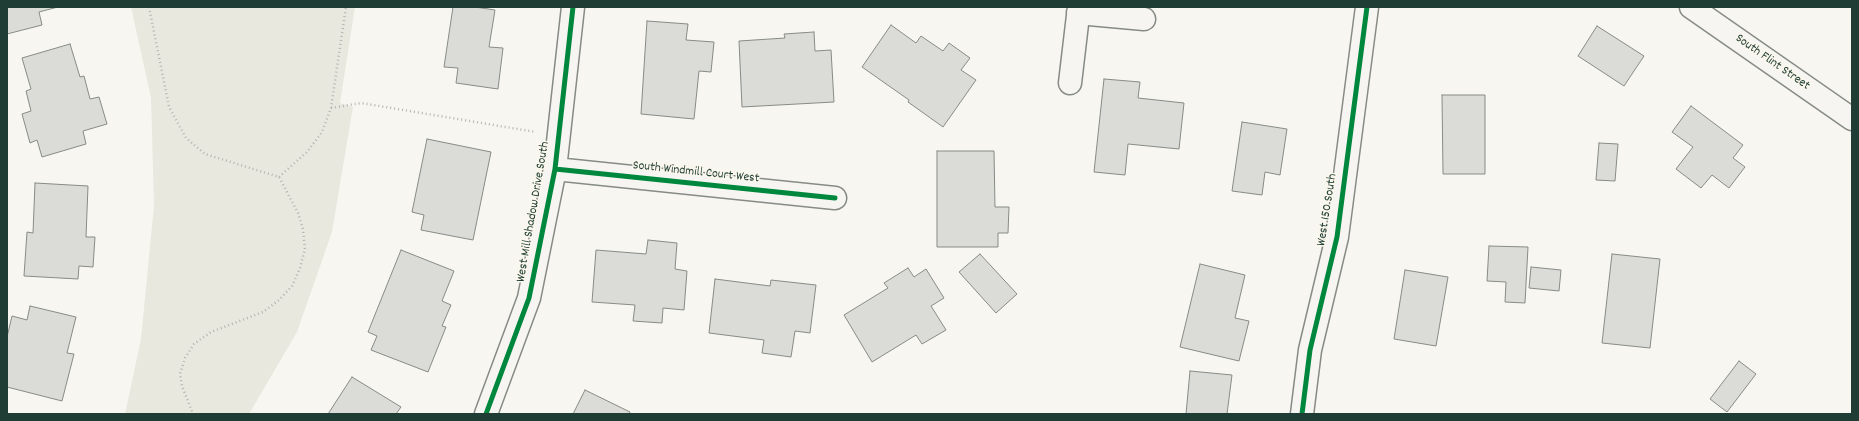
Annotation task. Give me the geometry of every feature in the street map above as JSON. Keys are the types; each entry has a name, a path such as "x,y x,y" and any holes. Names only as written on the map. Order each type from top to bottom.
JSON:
{"street":[{"name":"West Mill Shadow Drive South","path":"486,414 529,298 556,169 573,7"},
{"name":"West 150 South","path":"1302,414 1310,350 1337,237 1367,7"},
{"name":"South Flint Street","path":"1691,7 1852,119"},
{"path":"1070,83 1079,10 1144,19"},
{"name":"South Windmill Court West","path":"556,169 835,198"}],"path":[{"path":"149,7 169,107 186,138 205,154 279,177 298,213 303,229 305,248 300,268 292,286 280,300 263,312 211,332 194,344 185,358 180,374 182,386 193,414"},
{"path":"279,177 307,152 322,132 331,108 346,7"},
{"path":"331,108 360,103 559,136"}],"shaded area":[{"path":"131,7 355,7 340,103 353,107 332,232 297,332 249,414 125,414 141,339 154,205 151,98"}],"building":[{"path":"7,7 58,7 39,12 42,25 7,34"},
{"path":"453,7 475,7 495,10 489,47 503,48 498,89 456,83 458,68 444,67"},
{"path":"647,21 688,24 686,40 714,42 711,72 699,71 694,119 641,114"},
{"path":"891,25 916,43 921,36 943,51 949,43 970,58 961,70 976,80 943,127 908,102 909,100 862,67"},
{"path":"1597,26 1644,56 1624,86 1578,56"},
{"path":"814,32 815,51 831,50 834,102 742,107 739,41 785,38 784,34"},
{"path":"70,44 80,77 84,76 90,99 99,97 107,124 83,131 86,144 42,157 37,140 30,143 22,114 31,111 26,91 31,89 22,58"},
{"path":"1104,79 1140,82 1138,98 1184,103 1179,149 1128,144 1125,175 1094,172"},
{"path":"1442,95 1485,95 1485,174 1443,174"},
{"path":"1691,106 1743,145 1733,158 1745,167 1729,188 1712,175 1701,188 1676,169 1693,147 1672,132"},
{"path":"1242,122 1287,129 1280,175 1265,172 1262,195 1232,191"},
{"path":"427,139 491,152 473,240 421,230 424,215 412,212"},
{"path":"1599,143 1618,144 1615,181 1596,180"},
{"path":"937,151 994,151 995,207 1009,207 1008,233 998,233 998,247 937,247"},
{"path":"35,183 88,186 86,237 95,237 93,267 79,266 78,279 24,276 27,232 33,233"},
{"path":"648,240 677,243 675,269 687,271 684,310 663,308 662,323 633,321 635,305 592,302 596,250 646,254"},
{"path":"1489,246 1528,247 1525,303 1505,302 1506,282 1487,281"},
{"path":"401,250 454,271 442,301 451,305 442,326 446,327 428,372 371,350 377,336 368,332"},
{"path":"980,254 1017,294 996,313 959,272"},
{"path":"1612,254 1660,259 1650,348 1602,343"},
{"path":"1200,264 1245,275 1235,318 1249,321 1239,361 1180,347"},
{"path":"1531,267 1561,270 1559,291 1529,288"},
{"path":"908,268 914,277 926,269 944,298 931,306 946,330 922,344 916,335 872,362 844,315 888,288 884,283"},
{"path":"1405,270 1448,277 1436,346 1394,339"},
{"path":"715,279 770,286 771,280 816,285 810,333 795,331 791,357 762,353 764,340 709,333"},
{"path":"30,306 76,317 67,353 74,354 62,401 7,387 7,337 12,316 27,320"},
{"path":"1739,361 1756,374 1727,412 1710,399"},
{"path":"1190,371 1232,375 1227,414 1186,414"},
{"path":"352,377 401,407 396,414 328,414"},
{"path":"585,390 630,412 629,414 573,414"}],"cycle path":[{"path":"486,414 529,298 555,169 573,7"},
{"path":"1302,414 1310,350 1337,237 1367,7"},
{"path":"555,169 835,198"}]}
